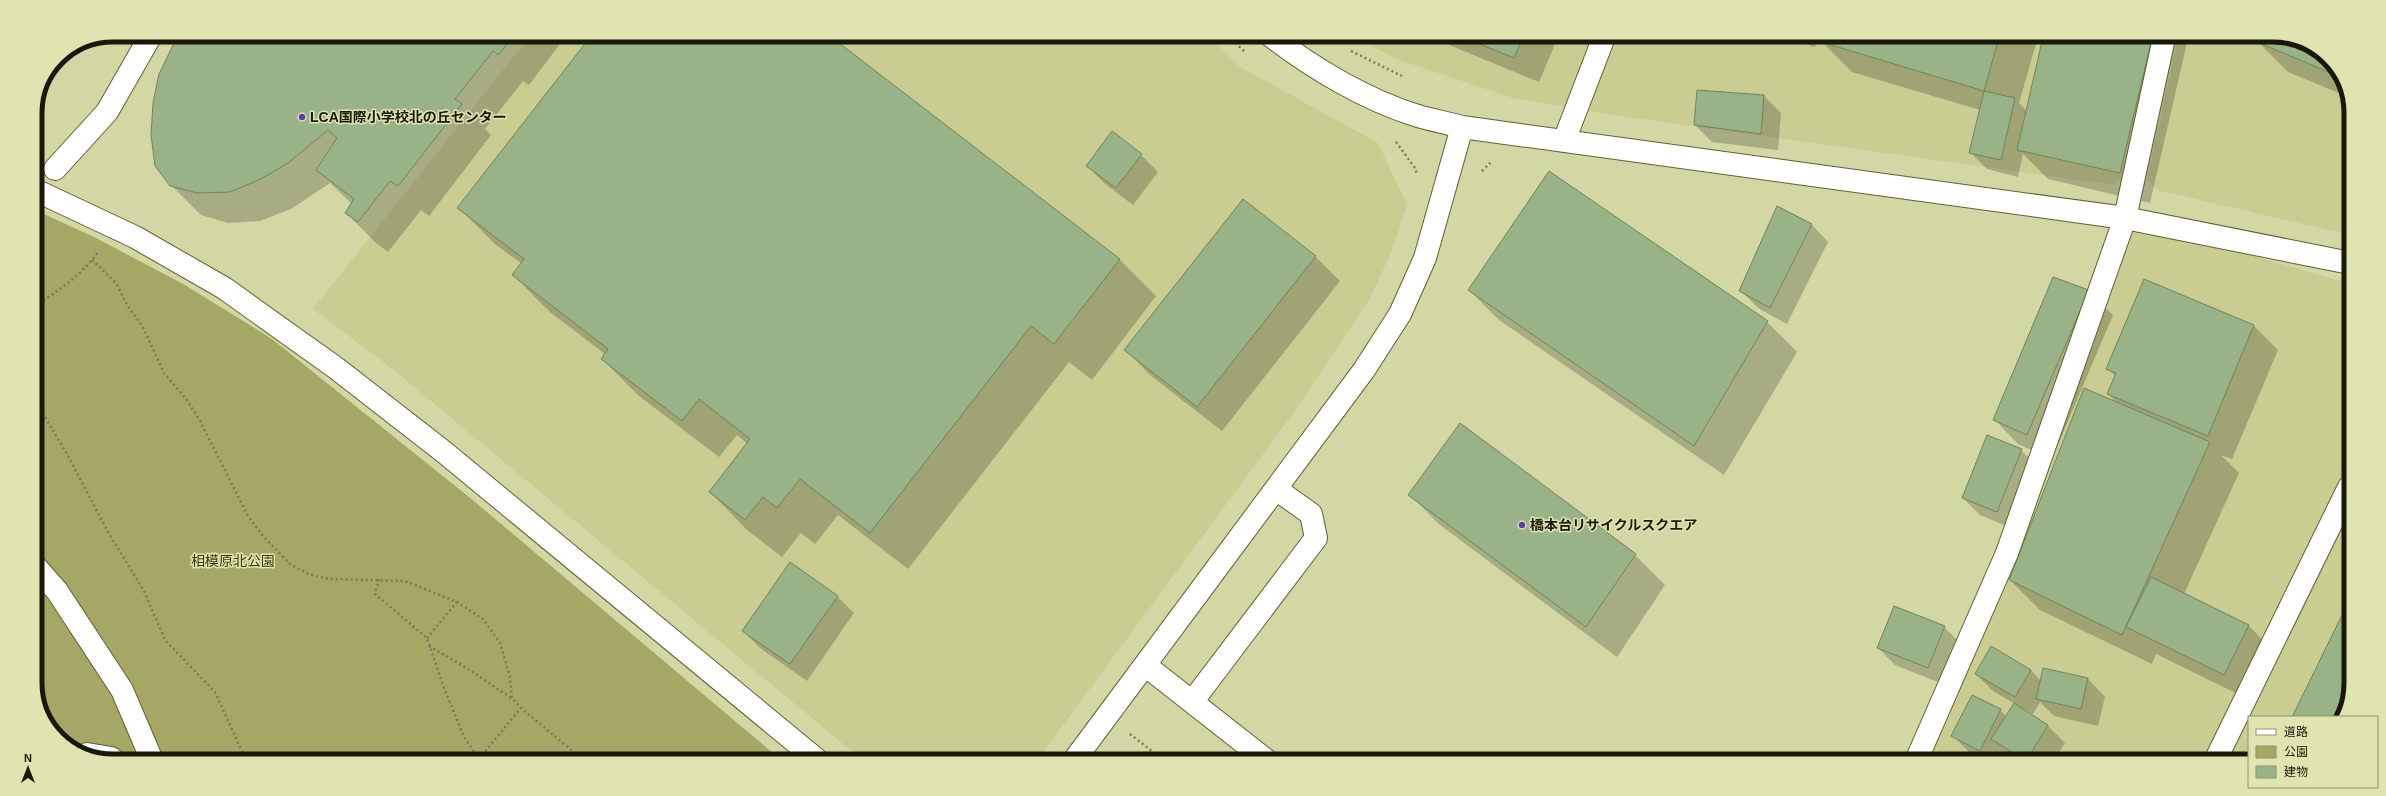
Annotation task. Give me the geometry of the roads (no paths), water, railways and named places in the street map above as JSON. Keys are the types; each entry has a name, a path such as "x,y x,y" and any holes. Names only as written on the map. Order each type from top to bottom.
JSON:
{"street":[{"path":"55,169 106,112 147,42"},
{"path":"1279,42 1295,55 1372,98 1416,116 1462,127 2125,218 2344,262"},
{"path":"1564,141 1602,42"},
{"path":"1919,754 2007,554 2125,218 2163,42"},
{"path":"1079,754 1364,370 1400,314 1425,258 1462,127"},
{"path":"42,193 123,231 224,288 336,368 444,452 810,754"},
{"path":"1192,702 1316,538 1310,514 1276,489"},
{"path":"2218,754 2344,497"},
{"path":"42,574 57,591 122,690 149,754"},
{"path":"1145,665 1258,754"}],"place":[{"name":"LCA国際小学校北の丘センター","path":"302,117"},
{"name":"橋本台リサイクルスクエア","path":"1522,525"}],"park label":[{"name":"相模原北公園","path":"233,561"}]}
